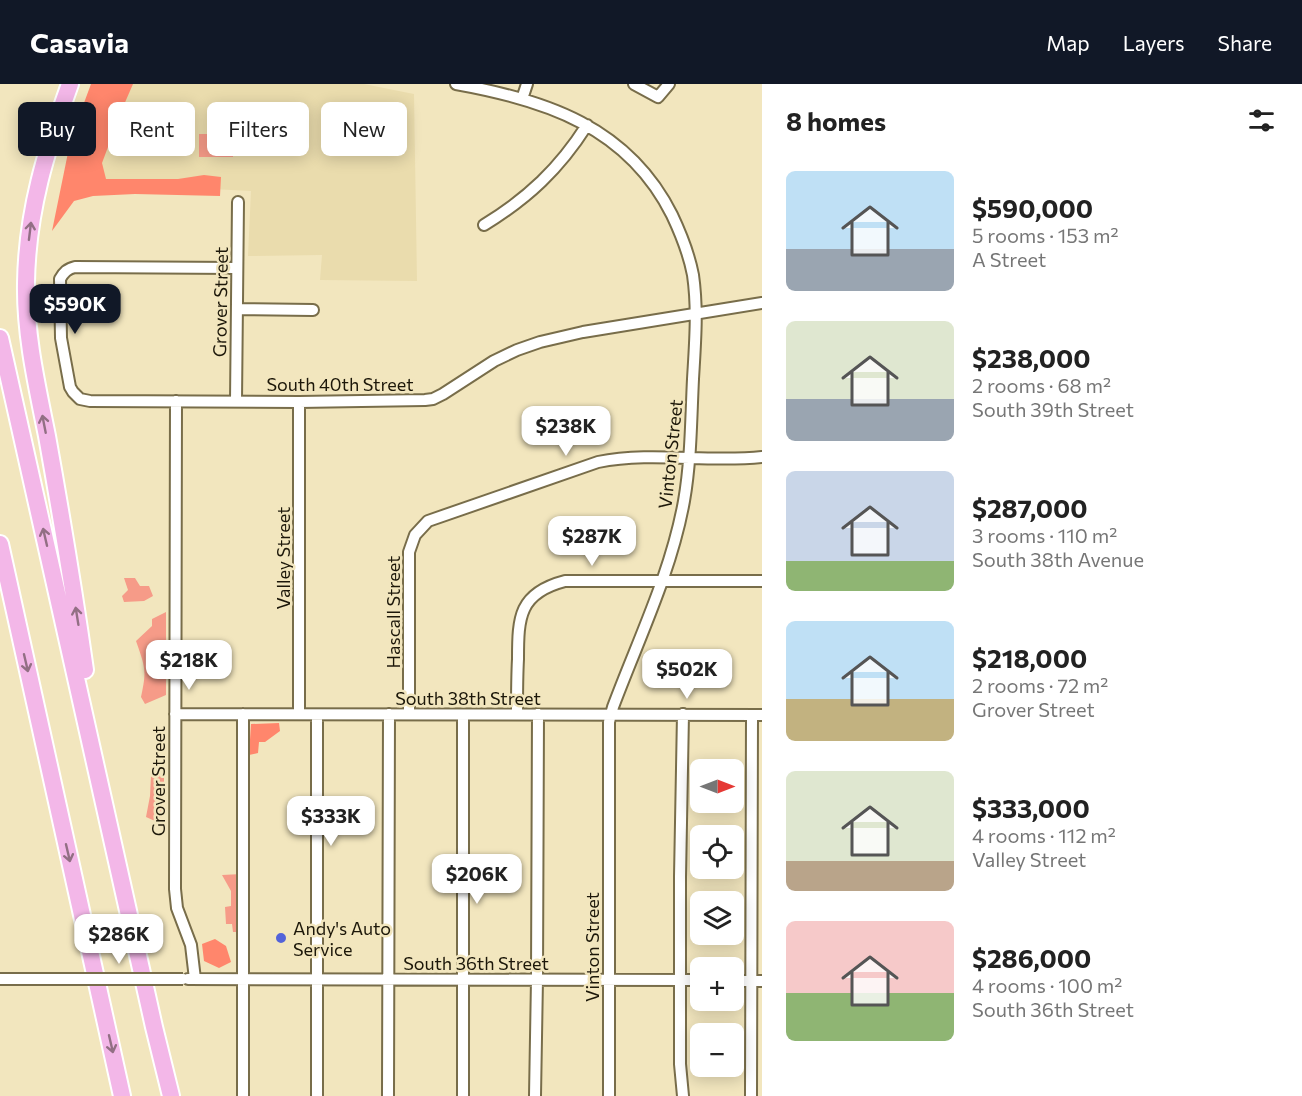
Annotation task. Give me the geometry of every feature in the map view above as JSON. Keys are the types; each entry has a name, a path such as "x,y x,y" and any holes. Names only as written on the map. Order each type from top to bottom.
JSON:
{"highway":[{"path":"70,84 54,127 33,208 27,257 27,317 104,799"},
{"path":"0,338 169,1096"},
{"path":"0,544 122,1096"}],"street":[{"name":"Vinton Street","path":"456,84 522,99 560,112 587,125 608,139 650,180 667,206 680,232 692,273 696,314 689,457 684,500 661,581 611,714 609,733 609,1096"},
{"path":"522,99 527,84"},
{"path":"634,84 658,97 669,84"},
{"path":"484,225 513,206 542,182 566,156 587,125"},
{"name":"Grover Street","path":"236,401 238,202"},
{"name":"South 40th Street","path":"237,268 69,268 60,279 61,338 70,387 73,392 80,399 90,401 299,402 434,399 494,361 540,342 583,332 762,303"},
{"path":"237,309 313,309"},
{"name":"Grover Street","path":"176,401 175,894 177,908 190,940 189,979"},
{"name":"Valley Street","path":"299,402 299,714"},
{"path":"689,457 762,457"},
{"name":"Hascall Street","path":"409,714 410,546 422,526 433,518 590,464 621,458 689,457"},
{"path":"517,714 518,626 524,608 535,595 552,585 565,581 762,580"},
{"name":"South 38th Street","path":"175,714 757,715"},
{"path":"243,714 243,1096"},
{"path":"388,1096 389,714"},
{"path":"535,1096 538,714"},
{"path":"683,714 680,877 680,1064 683,1096"},
{"path":"317,715 317,1096"},
{"path":"463,715 463,1096"},
{"path":"751,1096 756,981 757,715"},
{"name":"South 36th Street","path":"0,979 690,980"}],"shaded area":[{"path":"91,84 133,84 125,102 108,102 108,147 102,163 106,179 178,179 204,175 221,177 220,196 135,194 93,196 74,201 52,231 67,156 96,156 96,102 84,102"},
{"path":"127,84 364,84 414,94 417,281 320,280 322,255 248,256 251,191 93,183 108,139 108,156 195,156 195,102 121,102"},
{"path":"199,134 207,134 207,156 233,156 233,157 199,157"},
{"path":"124,578 135,578 140,586 149,586 153,596 144,601 124,602 122,596 128,590"},
{"path":"166,612 166,695 145,704 141,697 144,669 136,641 152,626 152,619"},
{"path":"279,723 280,731 265,742 259,742 258,753 249,755 251,724"},
{"path":"157,772 164,774 164,816 155,821 146,817 151,776"},
{"path":"242,874 242,932 233,932 232,924 226,924 225,907 231,906 231,891 222,875"},
{"path":"215,939 226,946 231,962 219,968 204,961 202,944"}],"place":[{"name":"Andy's Auto Service","path":"281,938"}]}
